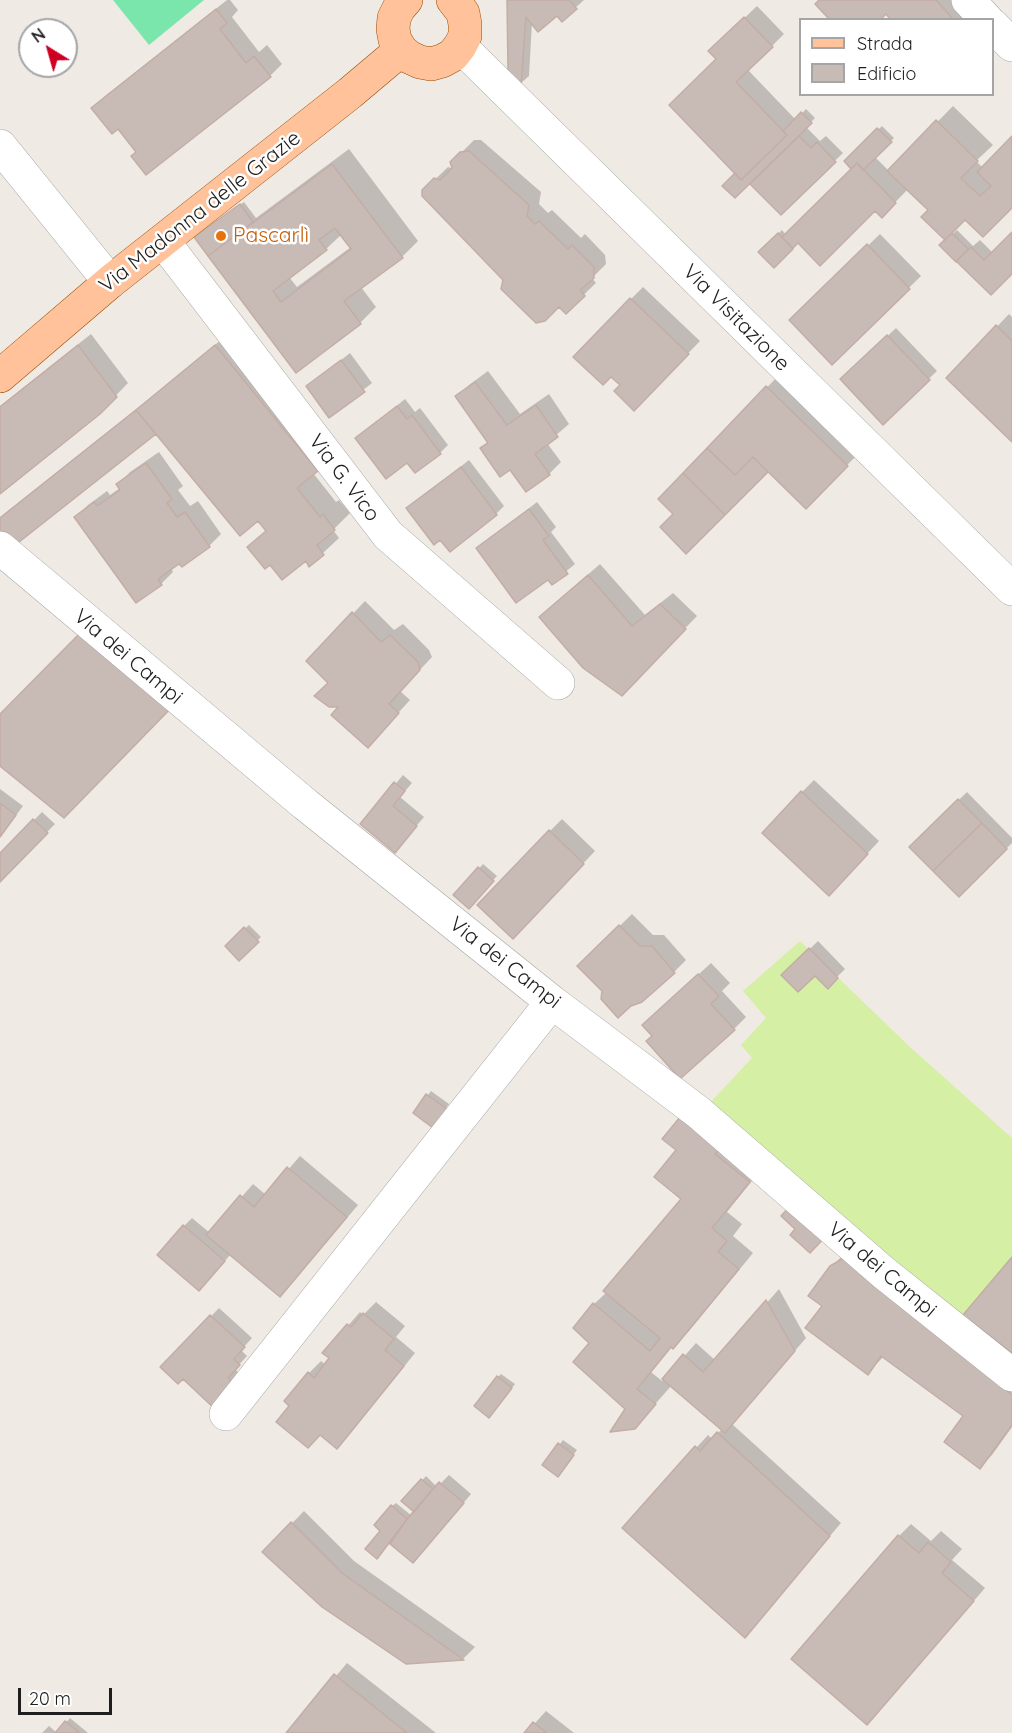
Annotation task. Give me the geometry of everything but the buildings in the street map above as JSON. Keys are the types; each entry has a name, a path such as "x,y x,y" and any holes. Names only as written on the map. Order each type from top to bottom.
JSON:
{"main road":[{"path":"398,2 393,29 395,40 409,57 431,64 453,55 465,36 463,13 457,1"},
{"name":"Via Madonna delle Grazie","path":"0,376 110,282 350,93 401,50"}],"street":[{"path":"968,0 985,18"},
{"path":"994,26 1012,45"},
{"name":"Via Visitazione","path":"460,46 1012,589"},
{"path":"0,146 110,282"},
{"name":"Via G. Vico","path":"163,241 388,536 558,683"},
{"name":"Via dei Campi","path":"0,548 305,804 552,1002 698,1112 884,1274 1012,1375"},
{"path":"226,1414 552,1002"}],"green space":[{"path":"113,0 204,0 149,45"},
{"path":"800,941 910,1047 1012,1138 1012,1257 963,1315 930,1300 707,1106 752,1058 741,1045 766,1018 743,991"}],"place":[{"name":"Pascarlì","path":"221,236"}]}
